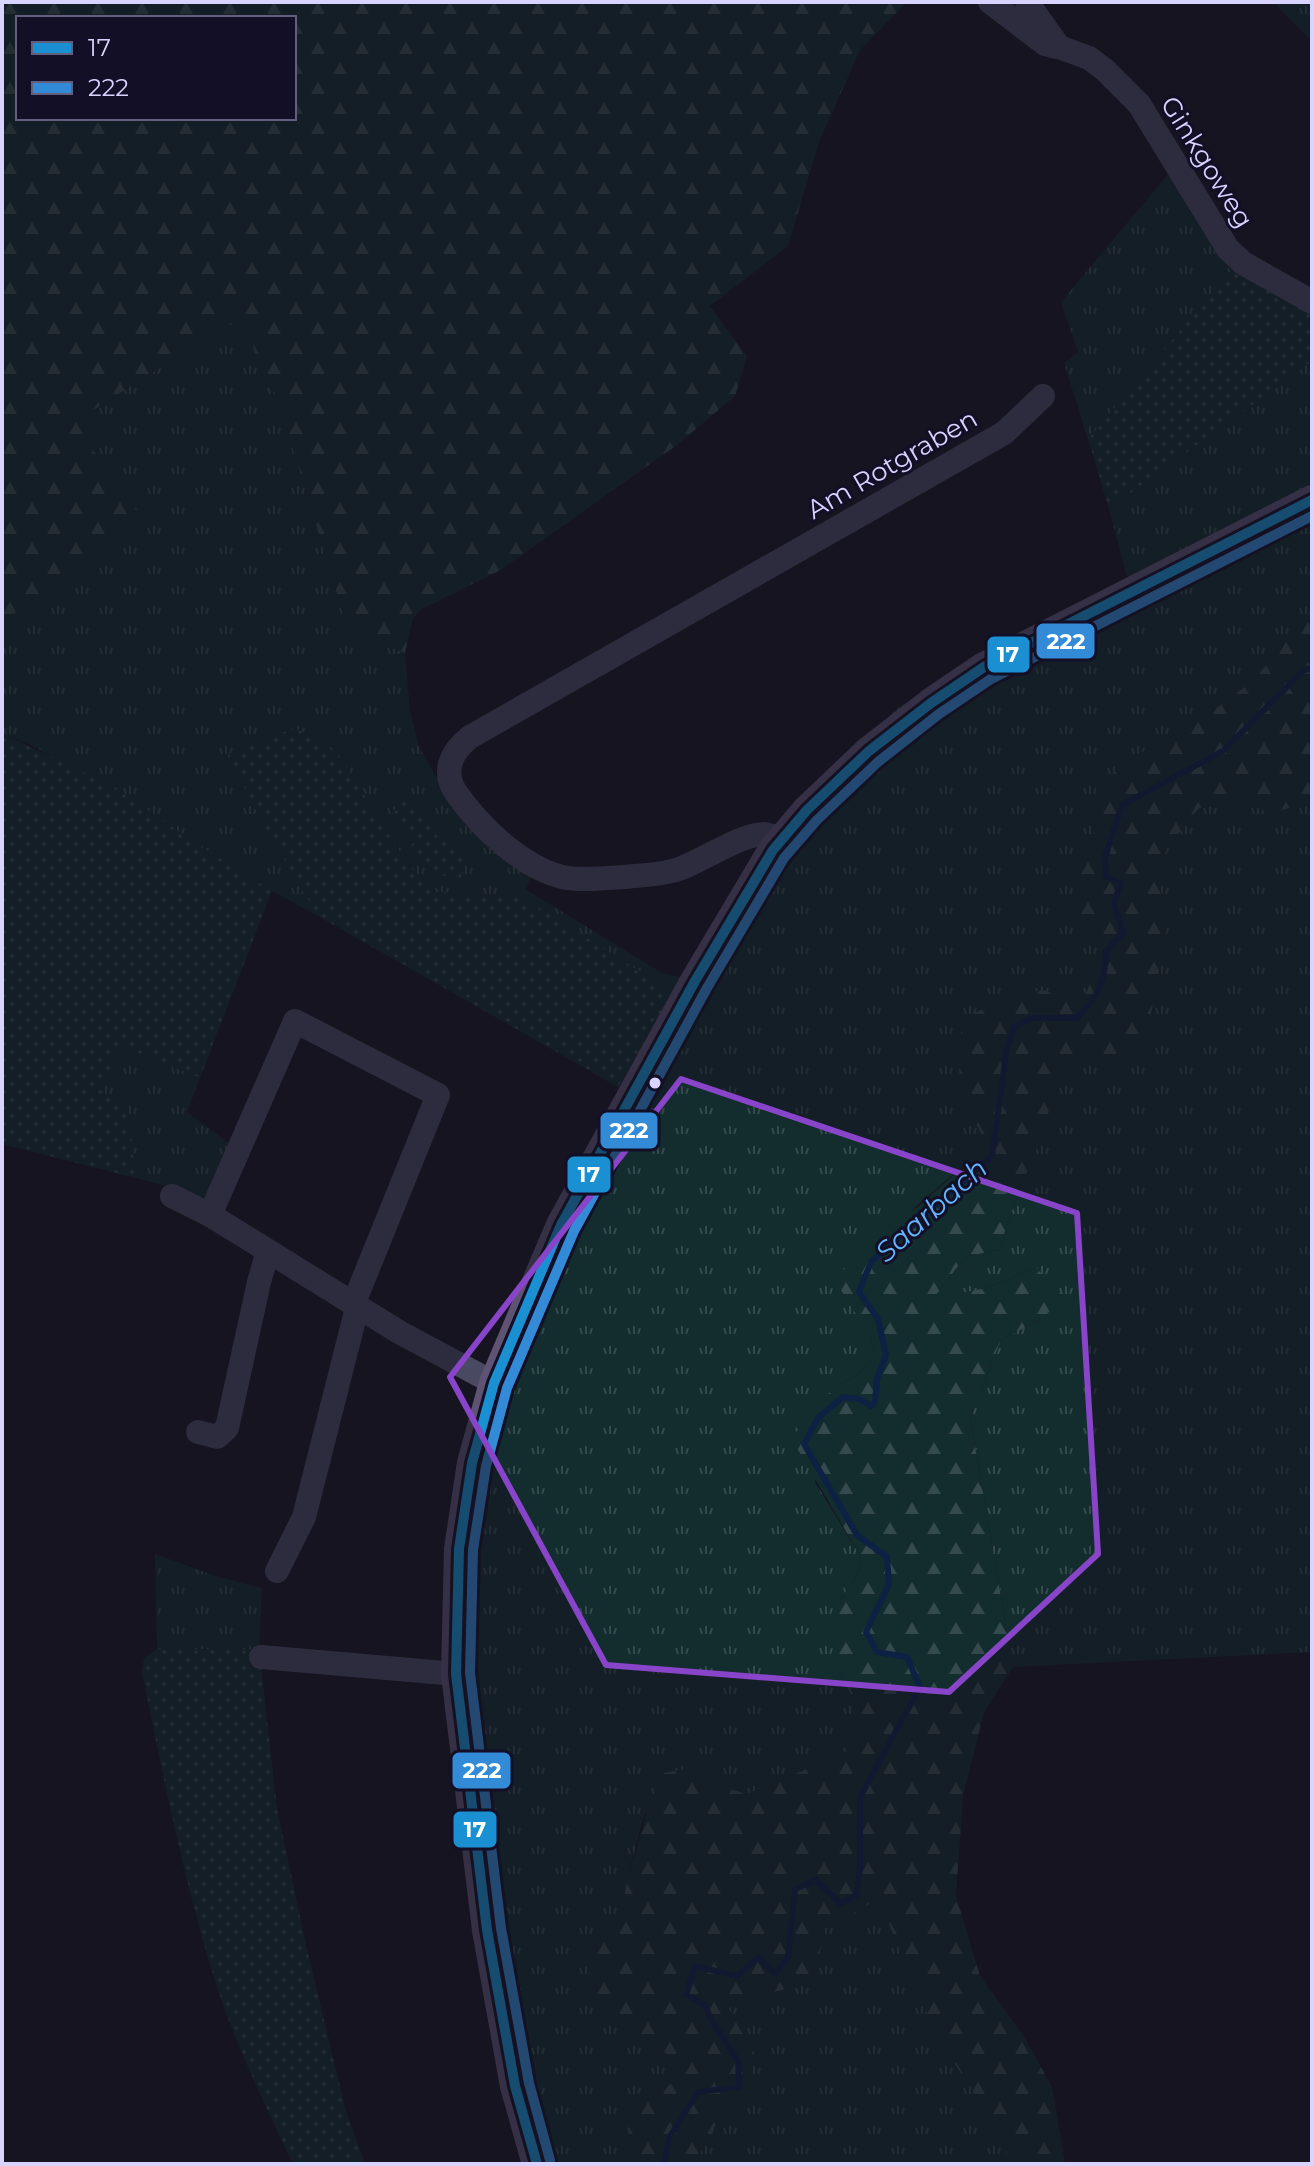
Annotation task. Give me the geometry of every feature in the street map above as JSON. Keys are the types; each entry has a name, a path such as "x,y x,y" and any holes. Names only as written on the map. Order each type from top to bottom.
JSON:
{"main road":[{"path":"537,2164 515,2086 487,1930 456,1674 459,1549 472,1463 494,1383 561,1225 695,981 773,850 807,810 869,751 984,667 1312,500"}],"street":[{"name":"Ginkgoweg","path":"990,2 1045,44 1089,58 1105,70 1139,104 1228,249 1243,263 1312,302"},
{"path":"1027,2 1059,47"},
{"name":"Am Rotgraben","path":"781,839 765,833 677,870 647,875 563,877 524,858 496,838 455,792 448,773 449,763 456,748 470,737 1004,433 1043,396"},
{"path":"210,1215 295,1021 438,1095 355,1306 304,1517 277,1571"},
{"path":"172,1196 210,1215 355,1306 494,1383"},
{"path":"198,1432 217,1437 227,1428 268,1251"},
{"path":"261,1657 456,1674"}],"highlighted area":[{"path":"681,1079 1077,1213 1098,1554 949,1692 606,1665 450,1377"}],"green space":[{"path":"2,2 907,2 860,50 819,142 788,246 710,306 747,356 735,396 677,445 499,571 422,609 413,618 405,653 348,630 277,396 257,368 252,338 229,324 90,412 91,447 138,513 34,604 2,618"},
{"path":"1273,2 1312,2 1312,41"},
{"path":"1170,172 1233,268 1088,439 1064,363 1078,352 1061,302"},
{"path":"1233,268 1312,312 1312,361 1109,509 1088,439"},
{"path":"229,324 252,338 257,368 277,396 348,630 405,653 410,711 419,747 452,805 533,874 525,889 662,973 683,978 820,780 900,706 989,648 1128,581 1109,509 1312,361 1312,618 1299,626 1253,681 1197,722 1135,756 1097,785 1093,844 1072,895 1096,943 1099,959 1085,996 1071,999 1042,991 1013,996 959,1096 981,1133 979,1152 905,1216 857,1314 871,1338 875,1355 857,1376 838,1385 815,1482 861,1557 859,1572 840,1600 836,1667 853,1698 855,1730 846,1753 747,1794 719,1786 690,1768 644,1815 627,1879 621,1918 586,1947 655,2046 679,2062 681,2075 662,2091 635,2095 640,2164 548,2164 526,2080 500,1946 470,1680 471,1551 486,1458 521,1351 566,1245 643,1103 618,1087 672,994 522,897 435,892 408,865 338,754 294,728 227,755 318,916 35,747 2,733 2,618 34,604 137,513 90,447 90,412","holes":["409,797 437,836 466,859 414,842"]},
{"path":"1312,618 1312,794 1303,804 1271,813 1241,802 1199,808 1153,866 1169,916 1142,1063 1095,1057 1052,1066 1048,1119 1006,1226 1001,1249 965,1257 933,1299 986,1288 1036,1268 1065,1298 1041,1319 1001,1340 970,1417 1013,1667 984,1712 963,1796 956,1896 980,1976 1025,2038 1052,2087 1065,2164 1009,2164 991,2119 938,2034 883,1910 875,1901 825,1928 817,1968 803,1985 765,1994 728,2008 755,2054 750,2088 721,2108 711,2138 690,2164 640,2164 628,2125 636,2094 662,2091 681,2075 679,2062 619,2028 593,1991 586,1947 621,1918 627,1879 659,1774 690,1768 719,1786 747,1794 845,1753 855,1730 853,1698 836,1667 831,1627 840,1600 859,1572 861,1557 794,1443 794,1435 815,1406 838,1385 857,1376 875,1355 871,1338 836,1282 861,1242 919,1206 979,1152 981,1133 959,1096 960,1035 974,1013 1013,996 1042,990 1071,999 1085,996 1099,959 1096,943 1072,895 1093,844 1097,785 1135,756 1197,722 1253,681 1299,626"},
{"path":"294,728 329,745 338,754 408,865 435,892 522,897 672,994 618,1087 318,916 227,755"},
{"path":"2,733 116,788 272,891 200,1078 118,1045 102,1093 128,1105 136,1178 2,1144"},
{"path":"1312,794 1312,1652 1013,1667 970,1417 1001,1340 1041,1319 1036,1268 986,1288 932,1300 965,1257 1001,1249 1006,1226 1048,1119 1052,1066 1095,1057 1142,1063 1169,916 1153,866 1199,808 1241,802 1271,812 1303,804"},
{"path":"409,797 437,836 467,859 460,880 432,869 409,848 414,842 392,811"},
{"path":"118,1044 200,1078 187,1112 231,1145 207,1204 160,1184 136,1178 128,1105 101,1093"},
{"path":"155,1554 215,1576 262,1588 259,1649 157,1649"},
{"path":"157,1649 259,1649 277,1808 346,2111 365,2164 293,2164 240,2049 203,1940 183,1864 142,1673 144,1658"},
{"path":"875,1901 883,1910 1004,2143 1009,2164 690,2164 711,2138 721,2108 750,2088 755,2054 728,2008 765,1994 803,1985 817,1968 825,1928"}],"waterway":[{"name":"Saarbach","path":"664,2164 669,2138 698,2092 739,2087 738,2061 704,2004 686,1995 695,1966 737,1976 758,1957 775,1974 788,1957 795,1889 816,1880 840,1903 856,1896 860,1869 860,1797 920,1687 907,1657 877,1652 866,1632 889,1584 887,1557 857,1535 804,1444 818,1418 843,1397 859,1399 871,1406 875,1402 877,1379 886,1355 878,1319 859,1292 871,1262 992,1156 1007,1048 1014,1027 1031,1018 1077,1018 1096,995 1102,981 1106,951 1123,933 1114,903 1121,883 1106,877 1105,857 1122,805 1223,751 1304,670 1312,668"}],"transit line":[{"name":"17","path":"537,2164 515,2086 487,1930 456,1674 459,1549 472,1463 494,1383 561,1225 695,981 773,850 807,810 869,751 984,667 1312,500"},
{"name":"222","path":"550,2160 529,2083 501,1928 470,1673 473,1550 486,1466 507,1388 574,1231 707,988 784,858 817,820 878,762 939,714 991,679 1312,516"}]}
